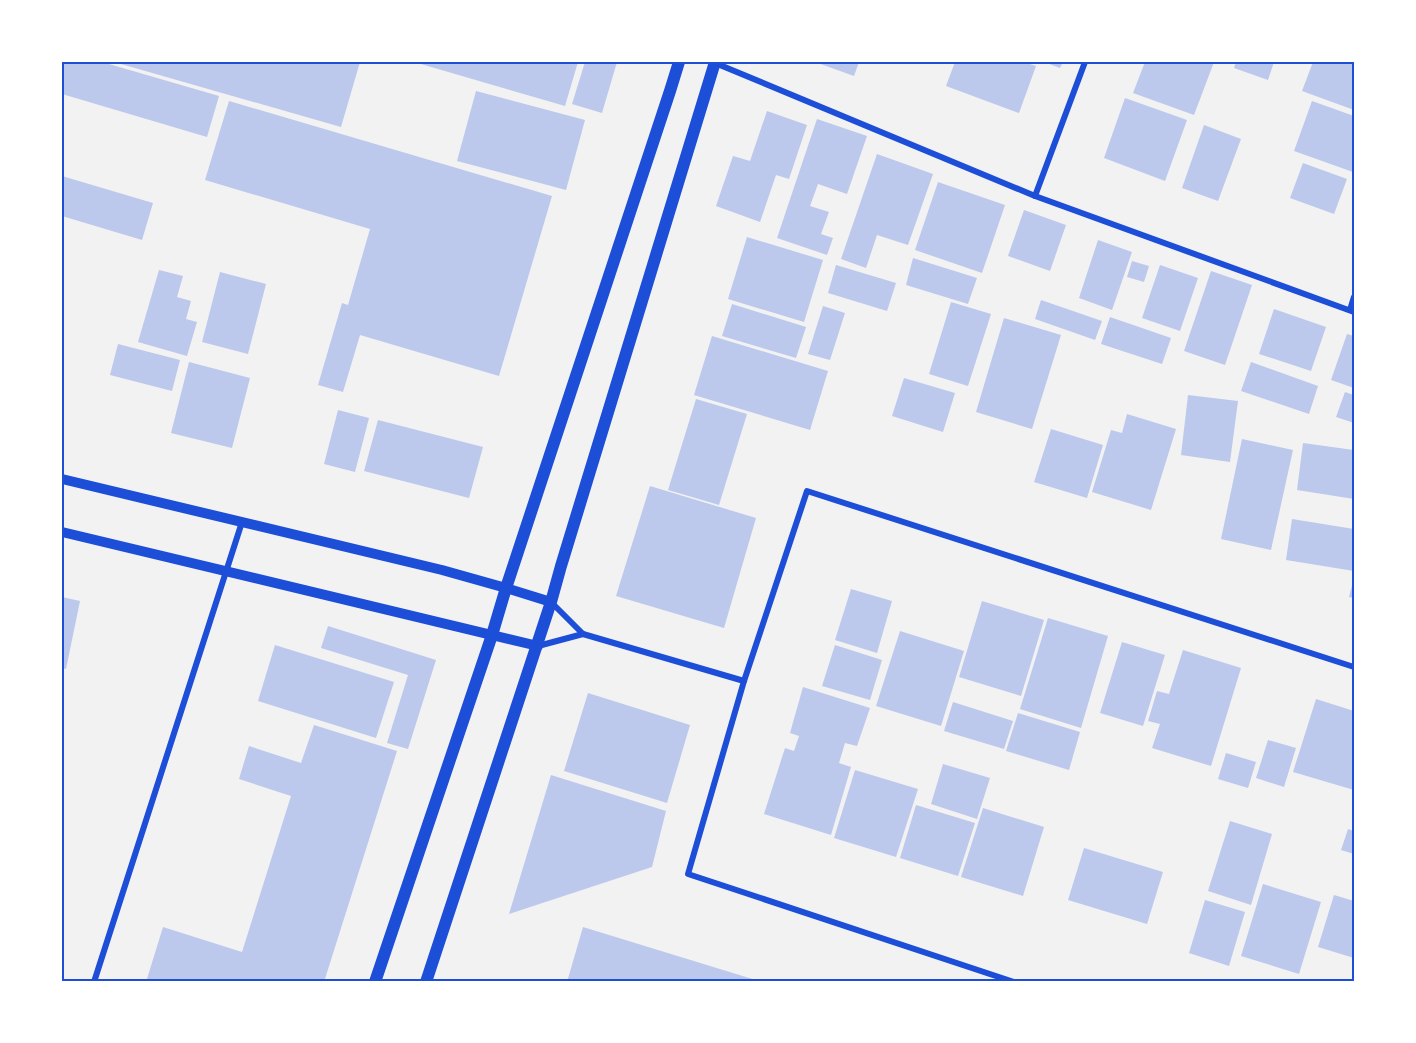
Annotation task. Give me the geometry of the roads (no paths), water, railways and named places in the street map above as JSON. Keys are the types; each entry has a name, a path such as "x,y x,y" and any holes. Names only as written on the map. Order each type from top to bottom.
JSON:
{"main road":[{"path":"375,981 492,635 679,62"},
{"path":"426,981 551,602 714,62"}],"street":[{"path":"714,62 1035,196 1352,311 1354,297"},
{"path":"1035,196 1085,62"},
{"path":"62,479 442,570 506,588 551,602 583,634 744,681"},
{"path":"1014,981 687,874 744,681 807,491 1354,667"},
{"path":"94,981 242,522"},
{"path":"62,532 537,646 583,634"}]}
